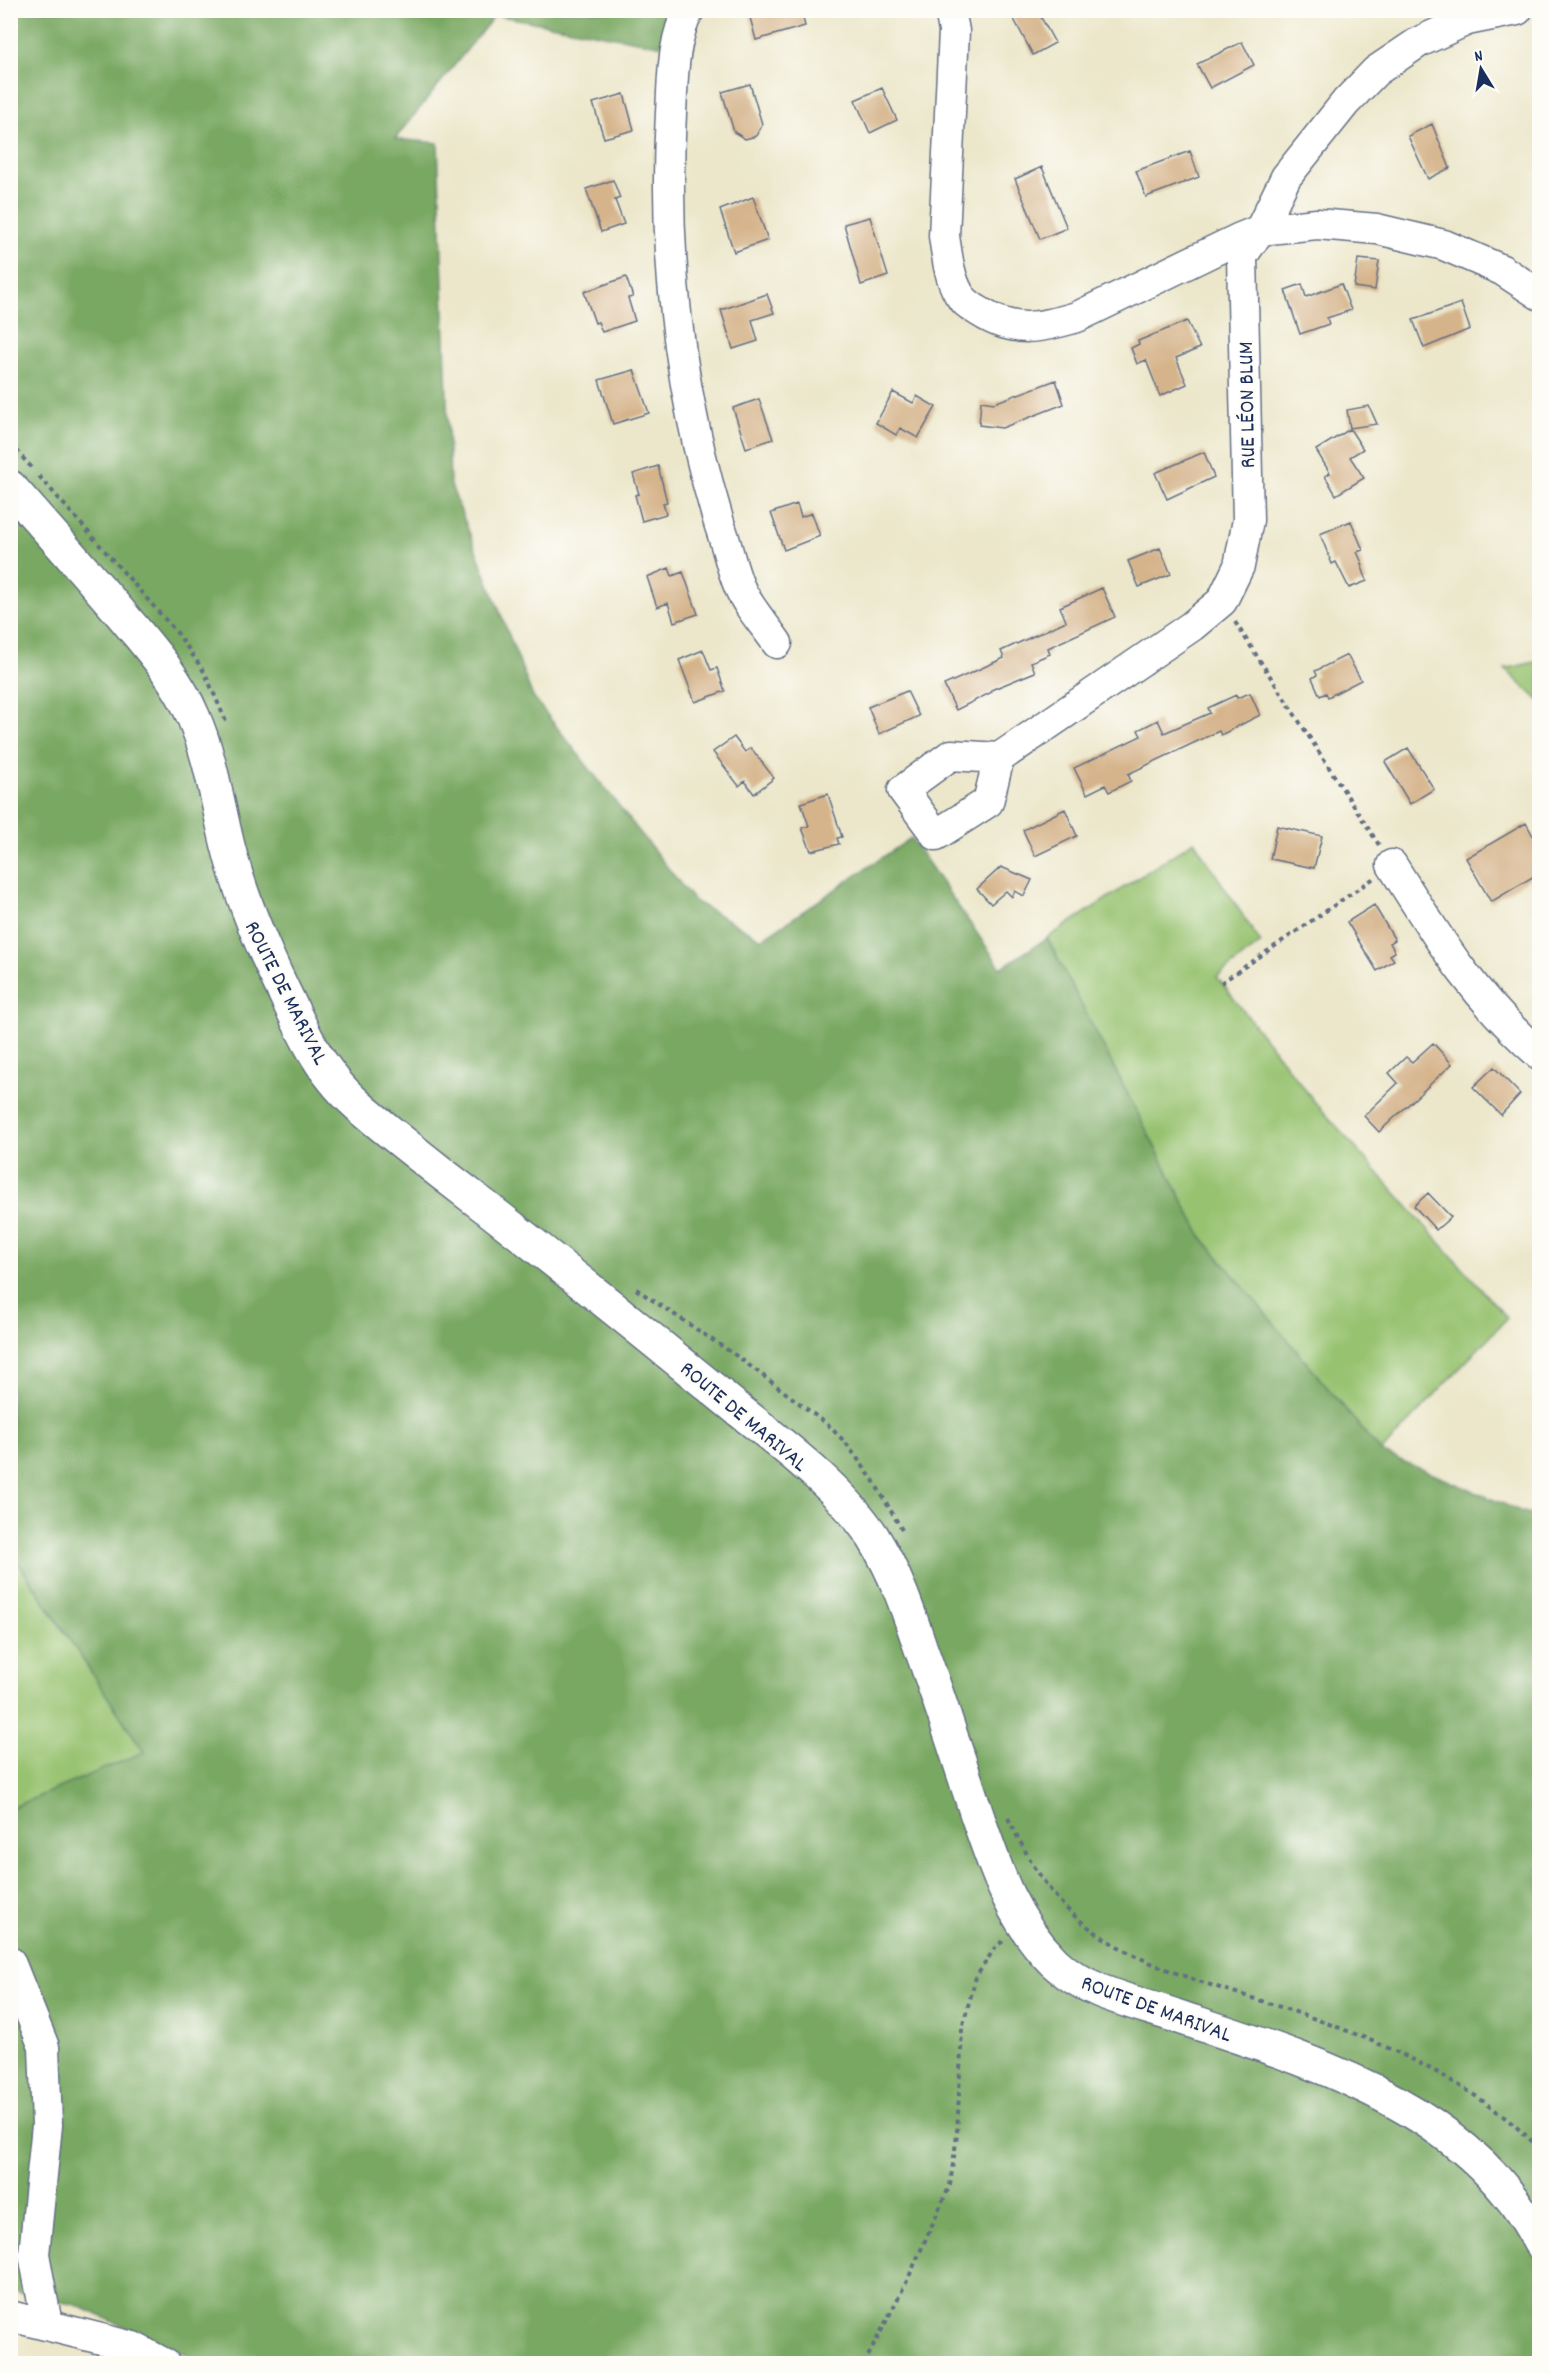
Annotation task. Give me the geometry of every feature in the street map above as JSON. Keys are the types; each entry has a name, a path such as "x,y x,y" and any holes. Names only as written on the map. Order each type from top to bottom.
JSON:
{"main road":[{"name":"ROUTE DE MARIVAL","path":"10,487 156,656 187,702 209,760 226,840 245,906 311,1046 337,1084 414,1152 768,1433 814,1473 851,1509 870,1532 899,1587 995,1871 1025,1926 1053,1961 1077,1980 1104,1992 1263,2045 1355,2082 1416,2112 1473,2157 1498,2183 1520,2209 1539,2243"}],"street":[{"path":"689,10 674,58 670,132 669,222 675,307 690,407 707,482 740,588 777,643"},
{"path":"950,10 954,31 944,236 950,268 960,295 973,308 996,323 1022,328 1050,325 1077,317 1260,230 1317,224 1388,231 1444,244 1502,270 1539,295"},
{"name":"RUE LÉON BLUM","path":"999,758 1118,679 1192,626 1222,601 1239,566 1248,520 1242,256 1260,230 1286,177 1346,102 1376,71 1419,42 1467,20 1517,10"},
{"path":"1392,865 1447,953 1470,984 1508,1028 1539,1055"},
{"path":"10,1962 44,2047 47,2125 34,2254 47,2324"},
{"path":"10,2316 133,2347 165,2364"}],"path":[{"path":"1221,983 1392,865 1222,601"},
{"path":"864,2364 907,2281 950,2185 957,2135 962,2028 976,1977 996,1946 1025,1926"}],"green space":[{"path":"11,11 679,11 669,47 495,15 395,139 438,143 450,483 533,697 694,901 762,939 911,838 1001,968 1047,938 1201,1236 1381,1452 1539,1519 1539,2363 207,2364 76,2305 11,2291 11,1808 144,1752 11,1551"},
{"path":"1540,661 1539,701 1505,669"},
{"path":"1194,841 1261,943 1217,977 1314,1101 1507,1318 1381,1452 1201,1236 1047,938"},
{"path":"10,1551 145,1752 11,1808 10,1808"}],"building":[{"path":"748,10 801,10 805,26 756,40"},
{"path":"1009,10 1037,10 1055,43 1033,55"},
{"path":"1242,42 1254,65 1210,88 1197,64"},
{"path":"750,84 762,124 756,136 745,139 734,132 722,92"},
{"path":"882,88 897,120 870,133 855,100"},
{"path":"624,94 634,130 604,138 593,103"},
{"path":"1432,124 1450,168 1428,179 1408,136"},
{"path":"1190,151 1199,177 1146,197 1136,171"},
{"path":"1042,167 1067,228 1040,239 1015,179"},
{"path":"613,180 620,198 615,200 624,224 601,232 586,189"},
{"path":"753,197 768,240 734,252 720,210"},
{"path":"870,217 888,276 861,285 844,224"},
{"path":"1358,259 1379,261 1375,290 1354,287"},
{"path":"626,277 633,297 628,298 635,321 602,332 598,322 595,323 584,292"},
{"path":"1302,284 1306,297 1341,284 1351,310 1327,318 1329,324 1300,334 1285,290"},
{"path":"767,294 774,313 752,320 758,341 733,349 721,310"},
{"path":"1461,303 1470,329 1424,348 1413,320"},
{"path":"1187,321 1200,348 1176,358 1187,384 1160,396 1146,360 1137,364 1131,348 1139,344 1138,341"},
{"path":"634,370 649,413 613,424 599,380"},
{"path":"1056,380 1064,404 1002,428 979,425 981,401 994,403"},
{"path":"893,392 913,403 917,396 936,407 918,438 900,428 896,435 876,423"},
{"path":"759,399 773,439 746,448 733,408"},
{"path":"1369,406 1377,424 1350,428 1347,410"},
{"path":"1350,429 1363,449 1350,457 1364,478 1336,495 1325,476 1330,473 1316,450"},
{"path":"1204,452 1214,477 1167,499 1155,473"},
{"path":"658,466 667,502 663,503 666,514 642,521 635,495 639,494 633,474"},
{"path":"797,504 801,517 812,513 820,536 784,550 771,513"},
{"path":"1351,521 1363,550 1357,552 1367,581 1349,588 1336,562 1332,564 1320,534"},
{"path":"1160,548 1171,574 1139,587 1128,561"},
{"path":"669,568 672,576 683,572 698,614 674,622 668,603 657,607 647,577"},
{"path":"1102,588 1115,617 1048,648 1050,654 1031,662 1035,672 991,690 992,692 956,710 944,685 1004,658 1001,651 1066,621 1060,607"},
{"path":"703,650 711,670 717,668 725,691 695,702 679,660"},
{"path":"1347,655 1361,680 1328,697 1326,693 1320,696 1312,678 1317,675 1315,671"},
{"path":"907,691 919,716 879,734 868,707"},
{"path":"1250,693 1260,715 1221,735 1219,731 1128,774 1131,781 1109,792 1105,785 1087,794 1074,768 1141,736 1138,730 1158,720 1164,733 1210,713 1208,708 1236,695 1237,698"},
{"path":"734,737 745,752 751,748 774,778 754,794 745,781 739,786 713,752"},
{"path":"1408,748 1434,789 1410,804 1385,762"},
{"path":"828,794 842,837 837,838 839,844 811,851 802,828 809,826 801,803"},
{"path":"1065,809 1077,836 1035,856 1023,830"},
{"path":"1526,823 1539,847 1539,873 1491,902 1466,858"},
{"path":"1277,826 1322,836 1314,868 1270,859"},
{"path":"1001,867 1032,880 1024,896 1015,891 1012,897 1006,891 991,904 977,889"},
{"path":"1374,905 1395,940 1390,943 1395,952 1390,955 1394,960 1377,971 1347,922"},
{"path":"1433,1043 1452,1064 1379,1132 1364,1116 1398,1083 1389,1073 1406,1057 1412,1062"},
{"path":"1494,1067 1520,1094 1501,1115 1473,1087"},
{"path":"1428,1193 1451,1217 1436,1230 1414,1206"}]}
